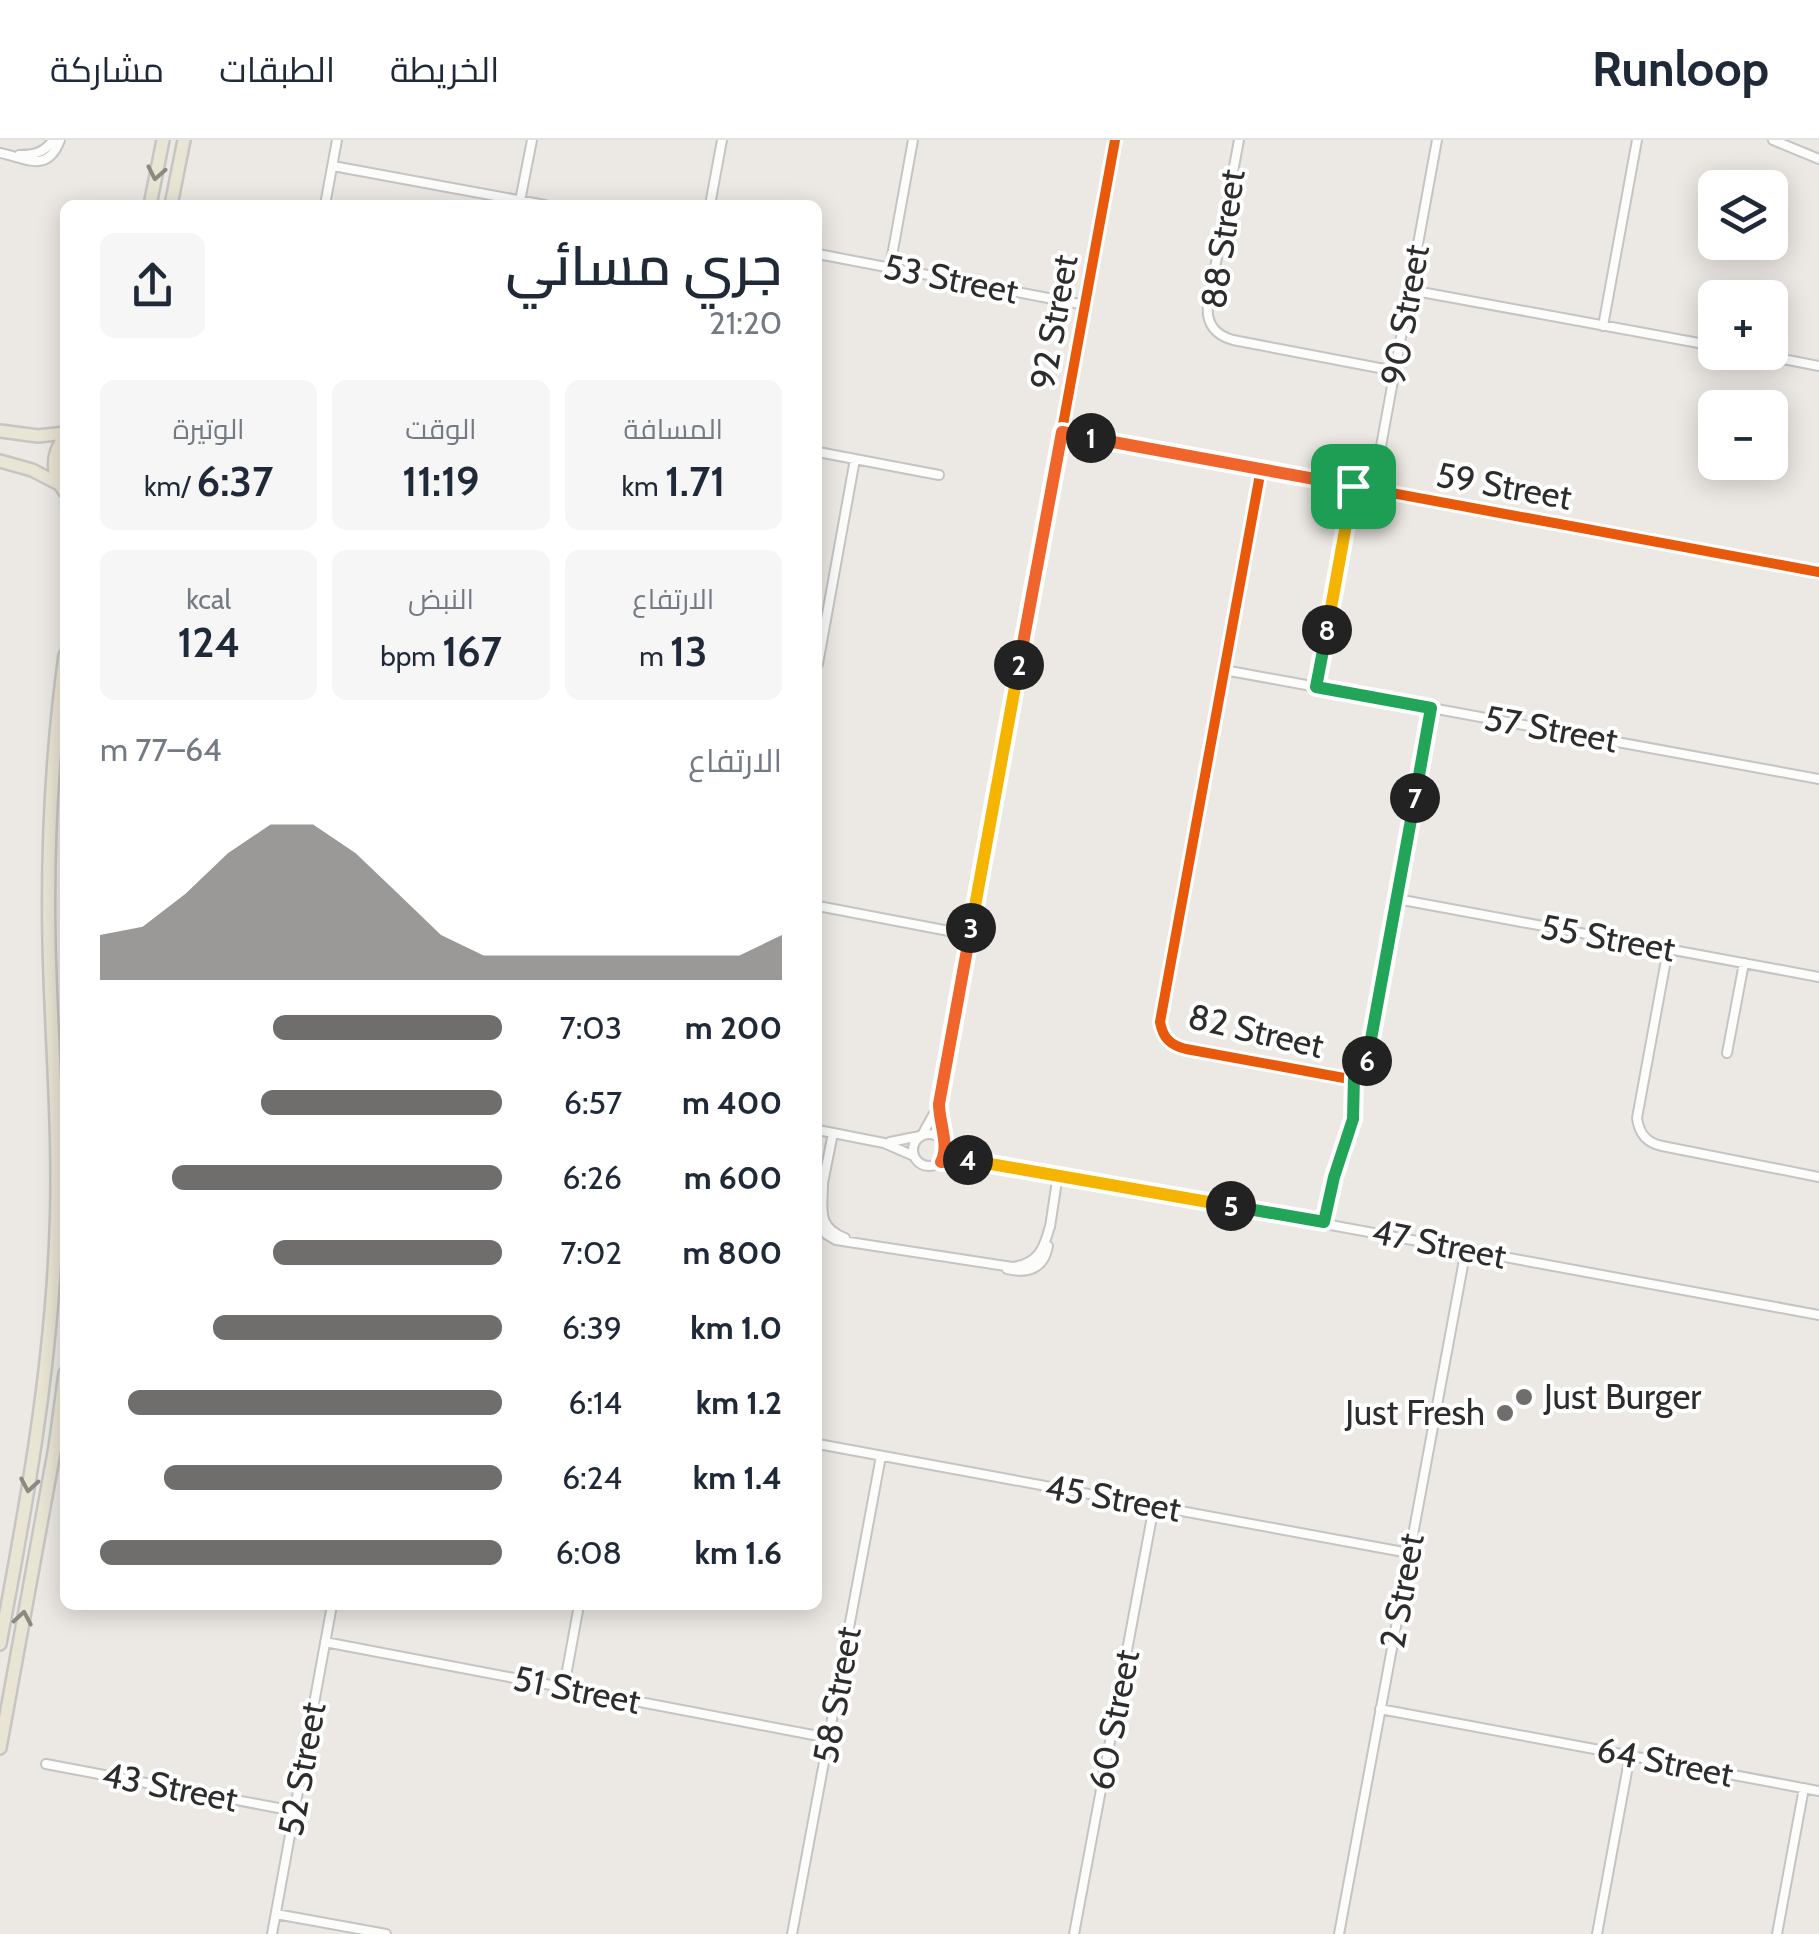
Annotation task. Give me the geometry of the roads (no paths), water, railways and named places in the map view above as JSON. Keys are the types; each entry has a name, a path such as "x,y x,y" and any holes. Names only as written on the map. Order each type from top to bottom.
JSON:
{"main road":[{"path":"151,200 163,140"},
{"path":"172,200 184,140"},
{"path":"0,431 60,435"},
{"path":"60,444 54,462 60,482"},
{"path":"0,462 32,470 60,487"},
{"path":"0,1644 52,1321 58,1154 50,986 50,850 60,698"},
{"path":"52,1321 52,1383 60,1389"},
{"path":"41,1405 52,1412 48,1478"},
{"path":"0,1748 60,1410"}],"street":[{"path":"5,154 36,154 57,140"},
{"path":"327,200 338,140"},
{"path":"333,166 520,200 532,140"},
{"path":"711,200 722,140"},
{"path":"890,266 912,140"},
{"name":"92 Street","path":"944,1142 939,1104 1115,140"},
{"name":"88 Street","path":"1238,140 1208,304 1210,324 1223,338 1396,370"},
{"name":"90 Street","path":"1373,490 1437,140"},
{"path":"1603,326 1637,140"},
{"path":"1773,140 1819,159"},
{"name":"53 Street","path":"822,255 1085,305"},
{"path":"1410,290 1698,343"},
{"path":"1788,360 1819,366"},
{"name":"59 Street","path":"1062,432 1819,572"},
{"path":"822,453 939,475"},
{"path":"822,642 855,459"},
{"name":"82 Street","path":"1261,470 1161,1012 1162,1032 1168,1041 1176,1046 1344,1078 1362,1070 1367,1062 1431,708"},
{"path":"1316,687 1353,486"},
{"name":"57 Street","path":"1224,670 1819,779"},
{"name":"55 Street","path":"1396,899 1819,977"},
{"path":"822,907 970,936"},
{"path":"1668,949 1638,1118 1642,1134 1662,1146 1819,1177"},
{"path":"1727,1053 1744,963"},
{"path":"1324,1222 1353,1119 1354,1076"},
{"name":"92 Street","path":"920,1136 939,1104"},
{"path":"822,1131 884,1143 914,1156"},
{"path":"822,1187 833,1133"},
{"path":"884,1143 920,1136 933,1134 944,1142 946,1153 941,1162 926,1166 916,1161 914,1145 920,1136"},
{"name":"47 Street","path":"944,1142 978,1160"},
{"name":"47 Street","path":"941,1162 978,1160 1819,1315"},
{"path":"822,1230 831,1238 978,1262 1028,1264 1043,1250 1058,1174"},
{"path":"823,1184 825,1223 837,1235 858,1242"},
{"name":"2 Street","path":"1338,1934 1466,1249"},
{"name":"45 Street","path":"822,1445 1409,1552"},
{"name":"58 Street","path":"792,1934 881,1456"},
{"name":"60 Street","path":"1074,1934 1154,1506"},
{"name":"52 Street","path":"272,1934 331,1610"},
{"path":"564,1687 578,1610"},
{"name":"51 Street","path":"326,1642 829,1738"},
{"name":"64 Street","path":"1380,1709 1819,1791"},
{"path":"1597,1934 1630,1755"},
{"name":"43 Street","path":"46,1764 294,1811"},
{"path":"1779,1934 1804,1788"},
{"path":"276,1914 386,1934"}],"place":[{"name":"Just Burger","path":"1524,1397"},
{"name":"Just Fresh","path":"1505,1413"}]}
